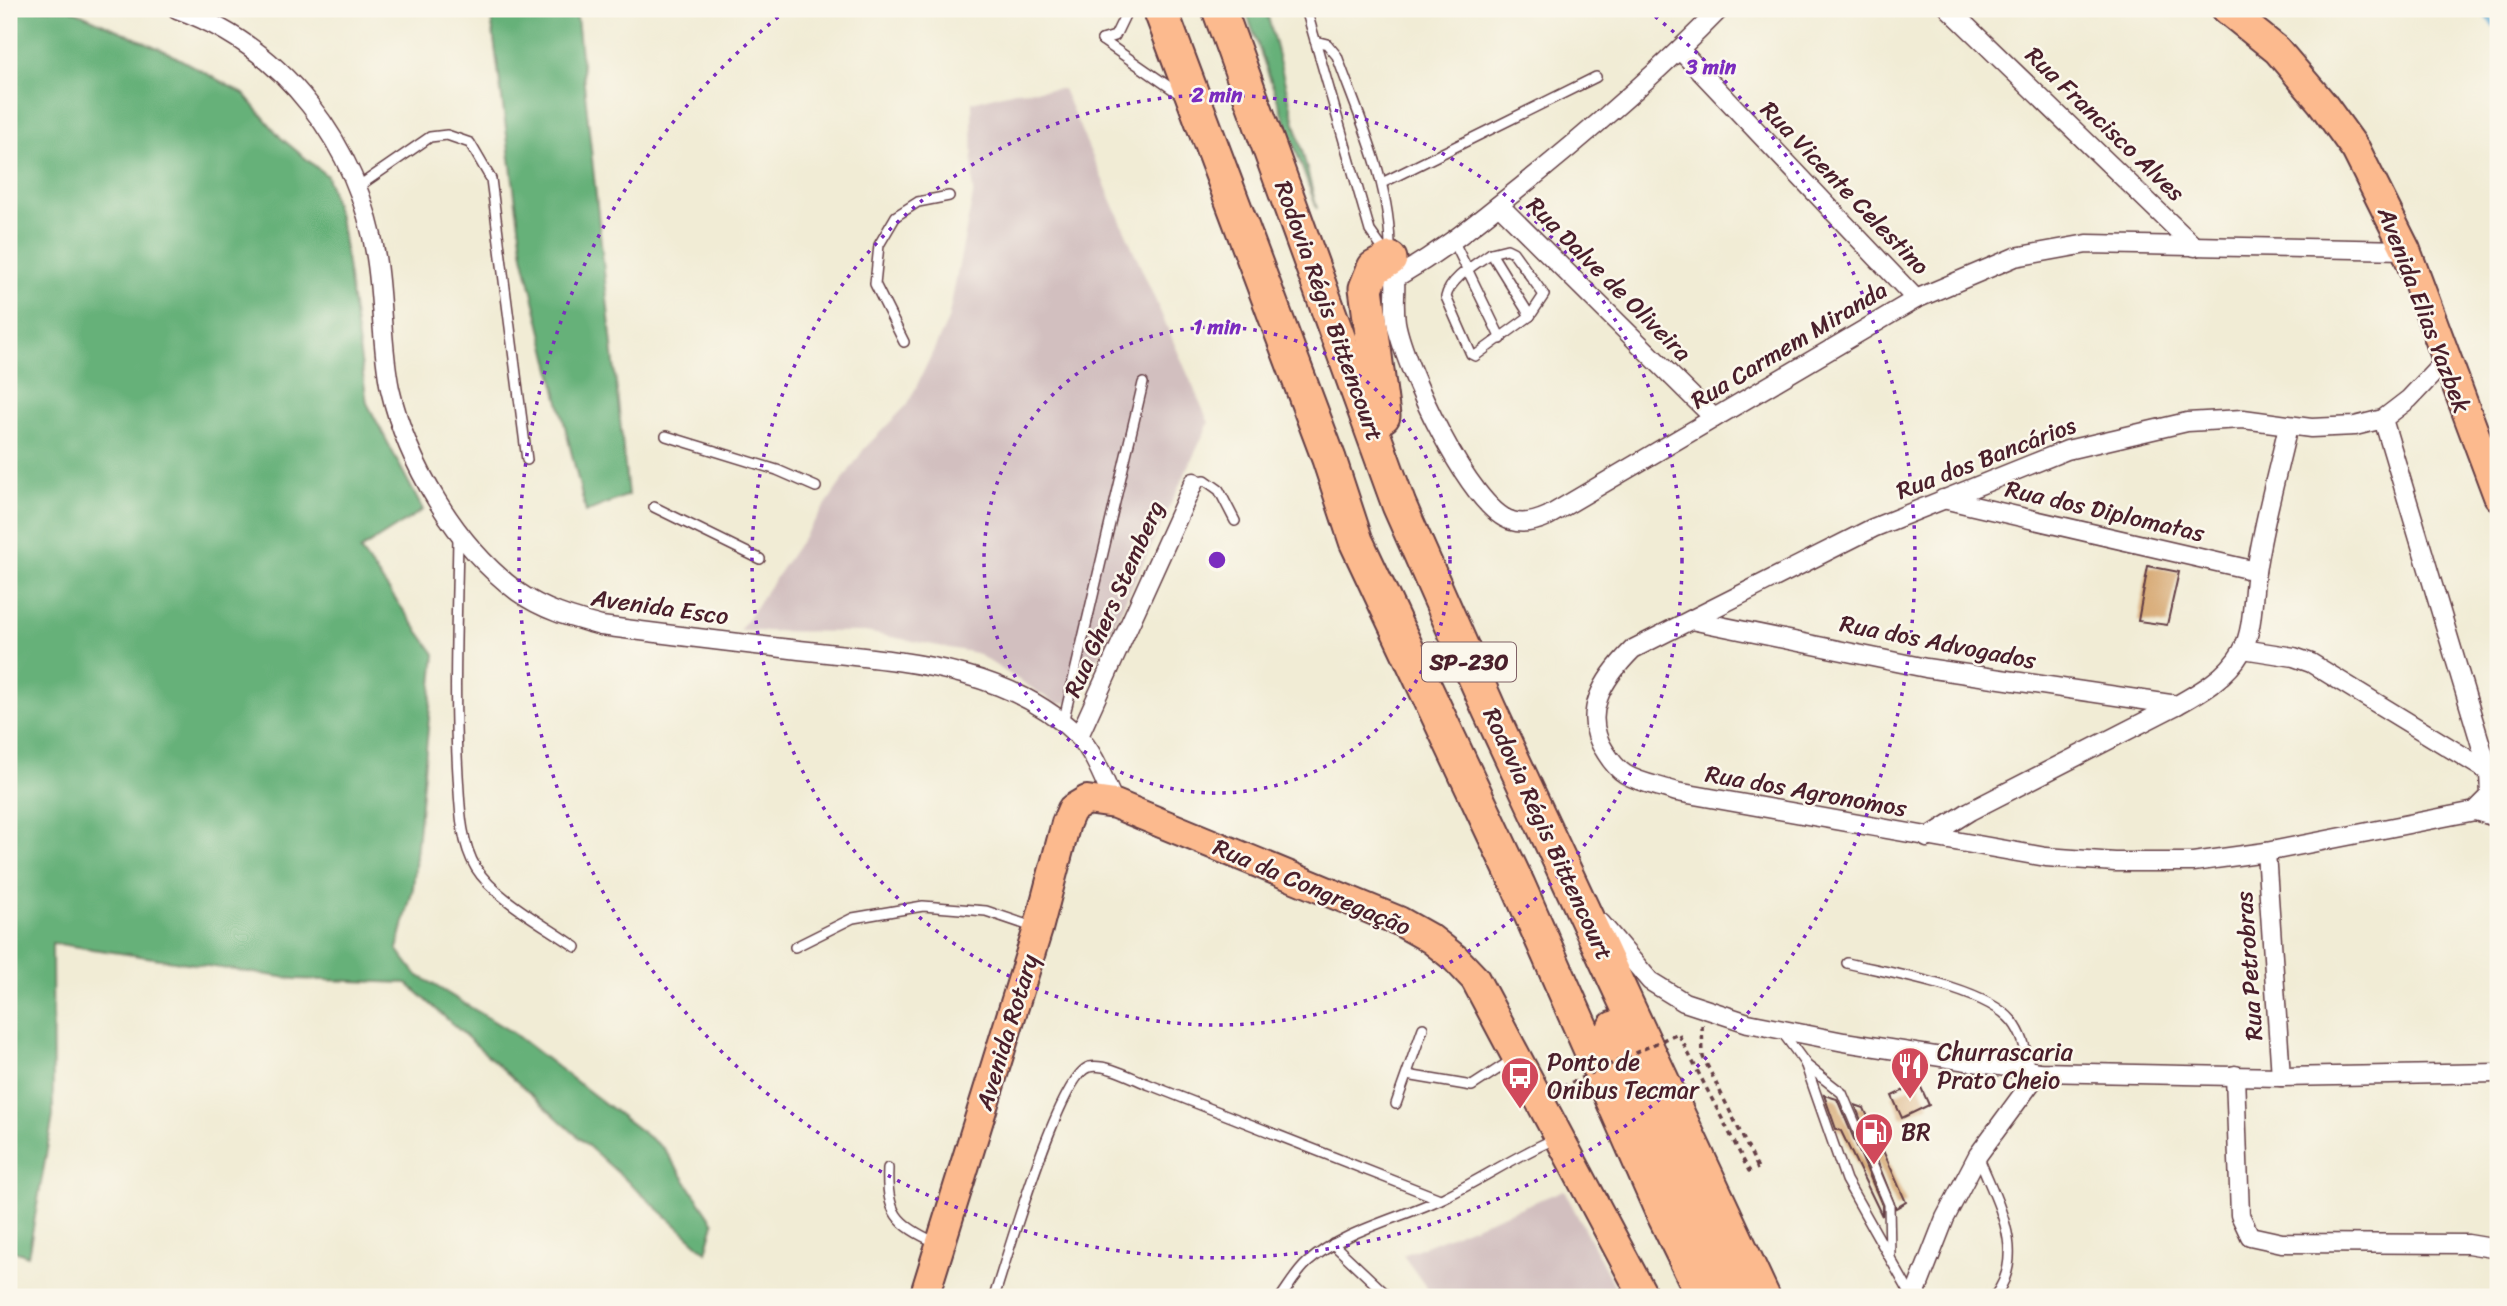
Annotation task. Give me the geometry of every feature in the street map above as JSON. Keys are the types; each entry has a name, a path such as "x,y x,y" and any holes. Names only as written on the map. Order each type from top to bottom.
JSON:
{"highway":[{"name":"Rodovia Régis Bittencourt","path":"1160,9 1329,459 1356,541 1512,872 1660,1207 1704,1297"},
{"name":"Rodovia Régis Bittencourt","path":"1219,9 1399,505 1489,709 1763,1297"},
{"path":"1393,268 1374,268 1366,288 1373,360 1399,505"},
{"path":"1489,709 1556,892 1645,1102 1734,1297"},
{"path":"1561,863 1598,919 1711,1140 1723,1184 1780,1297"}],"main road":[{"name":"Avenida Elias Yazbek","path":"2226,9 2277,50 2322,103 2356,150 2406,250 2445,361 2498,496"},
{"name":"Avenida Rotary","path":"924,1297 1038,929 1072,809 1087,800 1115,804"},
{"name":"Rua da Congregação","path":"1115,804 1399,921 1431,939 1456,959 1475,979 1644,1297"}],"street":[{"name":"Avenida Esco","path":"177,9 236,36 287,79 316,110 359,186 376,257 390,387 402,426 422,472 458,530 504,581 520,594 562,616 601,626 909,663 972,676 1018,694 1079,736 1093,756 1115,804"},
{"path":"1393,268 1454,242 1560,158 1720,9"},
{"name":"Rua Francisco Alves","path":"1949,9 2195,247"},
{"name":"Rua Vicente Celestino","path":"1679,50 1916,299"},
{"name":"Rua Dalve de Oliveira","path":"1499,205 1714,418"},
{"name":"Rua Carmem Miranda","path":"1393,268 1396,322 1421,392 1449,449 1480,496 1496,513 1511,521 1535,522 1916,299 2027,255 2087,244 2406,250"},
{"name":"Rua dos Bancários","path":"1633,649 1740,597 1794,566 1944,499 2067,450 2186,422 2243,419 2288,426 2355,426 2383,419 2409,399 2445,361"},
{"path":"2383,419 2489,772 2490,796 2476,811"},
{"path":"2288,426 2256,570 2250,625 2243,649 2294,657 2311,663 2489,772"},
{"name":"Rua Ghers Stemberg","path":"1079,736 1194,482"},
{"name":"Rua dos Diplomatas","path":"1944,499 2256,570"},
{"name":"Rua dos Advogados","path":"1691,620 1926,668 2177,705"},
{"name":"Rua dos Agronomos","path":"1633,649 1601,687 1593,723 1601,746 1625,774 1676,792 1927,838 1970,811 2208,687 2230,668 2243,649"},
{"path":"1927,838 2046,858 2115,862 2193,862 2266,852 2476,811 2498,818"},
{"name":"Rua Petrobras","path":"2266,852 2281,1077"},
{"path":"1598,919 1650,981 1702,1009 1781,1030 2035,1071 2281,1077 2498,1073"},
{"path":"1913,1297 1945,1218 1978,1155 2035,1071"},
{"path":"2235,1075 2241,1215 2250,1236 2282,1242 2468,1244 2498,1249"}],"lane":[{"path":"1128,9 1115,36 1102,40 1194,105"},
{"path":"1306,9 1370,232 1393,268"},
{"path":"1315,41 1327,44 1337,56 1382,183 1390,222 1393,268"},
{"path":"1382,183 1596,78"},
{"path":"359,186 430,137 447,135 470,143 491,179 527,460"},
{"path":"904,342 875,284 879,245 896,216 918,202 949,196"},
{"path":"1454,242 1501,339"},
{"path":"1507,249 1513,252 1544,295 1530,316 1475,356 1471,354 1446,297 1448,290 1468,269 1491,253 1507,249"},
{"path":"1491,253 1530,316"},
{"path":"1063,723 1143,383"},
{"path":"666,436 777,470 816,487"},
{"path":"1194,482 1205,480 1219,490 1235,521"},
{"path":"654,507 760,559"},
{"path":"458,530 454,719 461,819 467,849 477,869 495,889 576,947"},
{"path":"795,947 853,918 923,906 986,911 1038,929"},
{"path":"1847,963 1912,978 1989,1002 2011,1020 2024,1040 2035,1071"},
{"path":"1396,1104 1423,1028"},
{"path":"1781,1030 1805,1063 1842,1093 1889,1204 1890,1258"},
{"path":"1407,1075 1472,1086 1516,1057"},
{"path":"1805,1063 1846,1180 1913,1297"},
{"path":"994,1297 1057,1110 1074,1078 1090,1067 1102,1068 1150,1085 1440,1199"},
{"path":"1281,1297 1305,1264 1333,1244 1440,1199 1482,1178 1517,1156 1558,1137"},
{"path":"1978,1155 2011,1241 2008,1267 1994,1297"},
{"path":"888,1168 887,1191 891,1211 902,1223 941,1245"},
{"path":"1333,1244 1389,1297"}],"path":[{"path":"1553,1091 1678,1033 1749,1171 1758,1168 1703,1057 1702,1009"}],"shaded area":[{"path":"1063,89 1209,423 1078,701 1057,704 976,653 865,632 739,631 864,449 908,404 948,320 973,195 972,102 1015,91"},
{"path":"1564,1190 1620,1297 1433,1297 1403,1255"}],"green space":[{"path":"9,9 70,9 167,52 244,94 281,138 327,176 342,230 367,403 423,510 360,550 435,654 413,888 397,949 416,974 513,1033 664,1149 714,1223 706,1252 407,983 295,979 52,943 53,1116 28,1256 9,1249"},
{"path":"490,9 576,9 628,495 586,512 523,255"},
{"path":"1245,9 1266,9 1317,209"}],"building":[{"path":"2148,566 2179,572 2167,625 2138,621"},
{"name":"Churrascaria Prato Cheio","path":"1919,1083 1929,1105 1902,1118 1892,1096"},
{"path":"1824,1095 1837,1099 1882,1205 1882,1216 1841,1131 1836,1129"},
{"path":"1855,1105 1864,1108 1906,1202 1896,1208"}],"waterway":[{"path":"2481,9 2498,28"}],"place":[{"name":"Churrascaria Prato Cheio","path":"1910,1100"},
{"name":"Ponto de Onibus Tecmar","path":"1520,1110"},
{"name":"BR","path":"1874,1166"}]}
